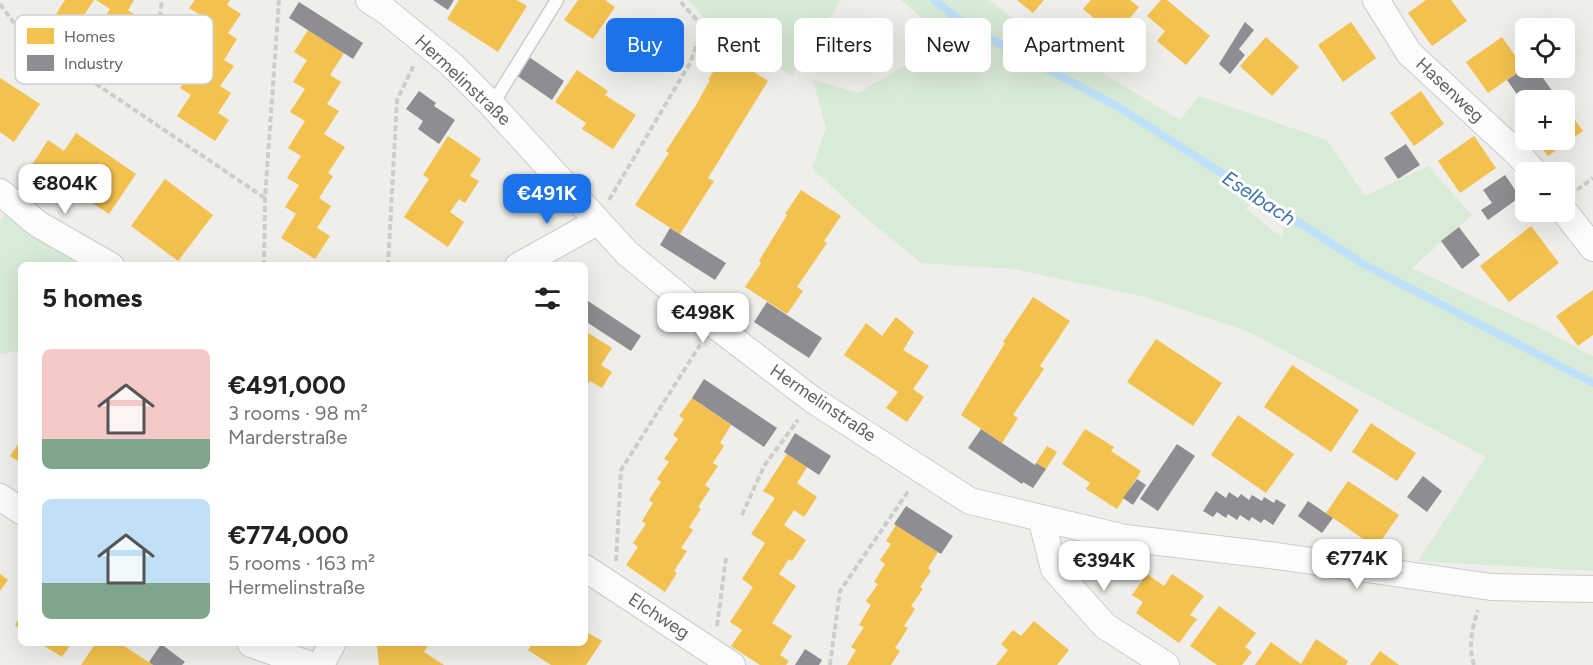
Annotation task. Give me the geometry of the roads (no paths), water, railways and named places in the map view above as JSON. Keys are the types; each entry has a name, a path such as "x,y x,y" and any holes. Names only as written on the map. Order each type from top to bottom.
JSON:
{"street":[{"name":"Hasenweg","path":"1376,0 1409,53 1525,162"},
{"name":"Hermelinstraße","path":"382,4 451,64 492,105 627,253 713,324 813,400 970,501 1125,538 1277,556 1491,587 1593,589"},
{"path":"0,192 38,224 104,262"},
{"path":"525,262 597,222"},
{"path":"1573,222 1593,248"},
{"path":"0,497 18,509"},
{"path":"1041,518 1054,569 1105,626 1166,665"},
{"name":"Elchweg","path":"588,570 723,658"},
{"path":"256,646 310,665"},
{"path":"321,665 331,646"}],"lane":[{"path":"492,105 557,0"}],"waterway":[{"name":"Eselbach","path":"934,0 970,28 1117,106 1365,265 1593,383"}]}
